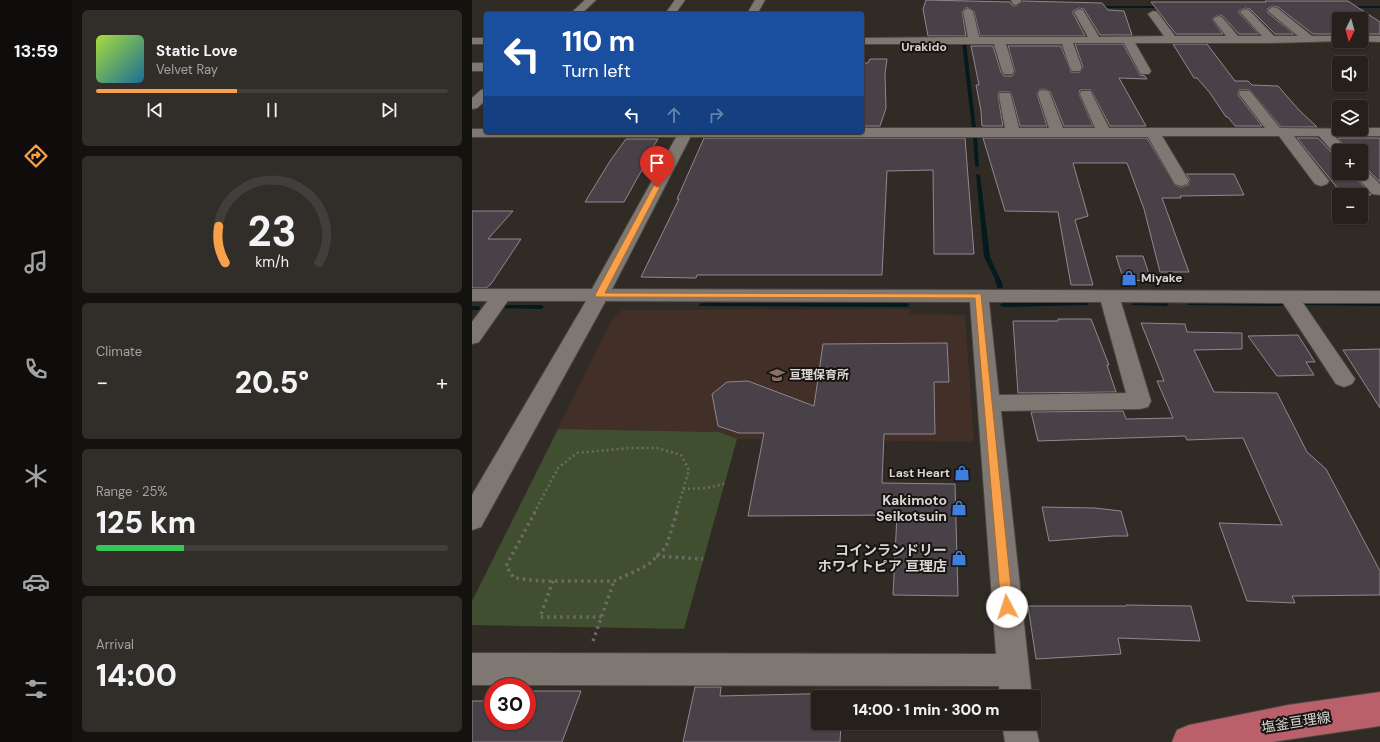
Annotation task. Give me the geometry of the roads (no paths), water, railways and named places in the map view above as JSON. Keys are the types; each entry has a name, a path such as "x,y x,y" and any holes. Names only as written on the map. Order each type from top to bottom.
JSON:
{"main road":[{"name":"塩釜亘理線","path":"1189,742 1288,722 1380,709"}],"street":[{"path":"577,12 591,0"},
{"path":"671,12 680,0"},
{"path":"753,12 760,0"},
{"path":"1273,10 1309,40"},
{"path":"968,11 974,40"},
{"path":"1079,12 1095,40"},
{"path":"1245,12 1272,40"},
{"path":"1153,14 1172,40"},
{"path":"1218,19 1235,40"},
{"path":"1027,28 1033,40"},
{"path":"1368,38 1380,39"},
{"path":"864,41 1332,39"},
{"path":"999,40 1008,71"},
{"path":"1066,40 1076,68"},
{"path":"1128,40 1144,70"},
{"path":"472,41 484,41"},
{"path":"472,67 484,67"},
{"path":"1044,94 1056,132"},
{"path":"1086,94 1104,132"},
{"path":"1245,94 1280,132 1321,181"},
{"path":"472,105 484,95"},
{"path":"1005,96 1013,132"},
{"path":"864,132 1380,132"},
{"path":"1152,132 1181,181"},
{"path":"1323,132 1334,144"},
{"path":"472,133 484,133"},
{"path":"472,519 599,295 685,134"},
{"path":"1368,180 1378,191"},
{"path":"472,295 1380,297"},
{"path":"472,337 502,295"},
{"path":"472,669 583,670 1014,684 979,296"},
{"path":"988,403 1140,401 1109,296"},
{"path":"1289,296 1344,379"},
{"path":"1020,730 1022,742"}],"waterway":[{"path":"1096,7 1164,7"},
{"path":"1262,7 1288,7"},
{"path":"1348,7 1380,7"},
{"path":"964,42 974,129"},
{"path":"975,135 977,166"},
{"path":"978,175 987,257 998,279 1000,287"},
{"path":"1003,305 1086,304"},
{"path":"1134,304 1166,304"},
{"path":"1190,304 1282,304"},
{"path":"1304,304 1380,304"},
{"path":"702,305 907,305"},
{"path":"502,307 541,307"},
{"path":"472,308 478,308"}],"place":[{"name":"Miyake","path":"1129,278"},
{"name":"亘理保育所","path":"777,375"},
{"name":"Last Heart","path":"962,473"},
{"name":"Kakimoto Seikotsuin","path":"959,508"},
{"name":"コインランドリー ホワイトピア 亘理店","path":"959,558"}],"district":[{"name":"Urakido","path":"924,47"}]}
